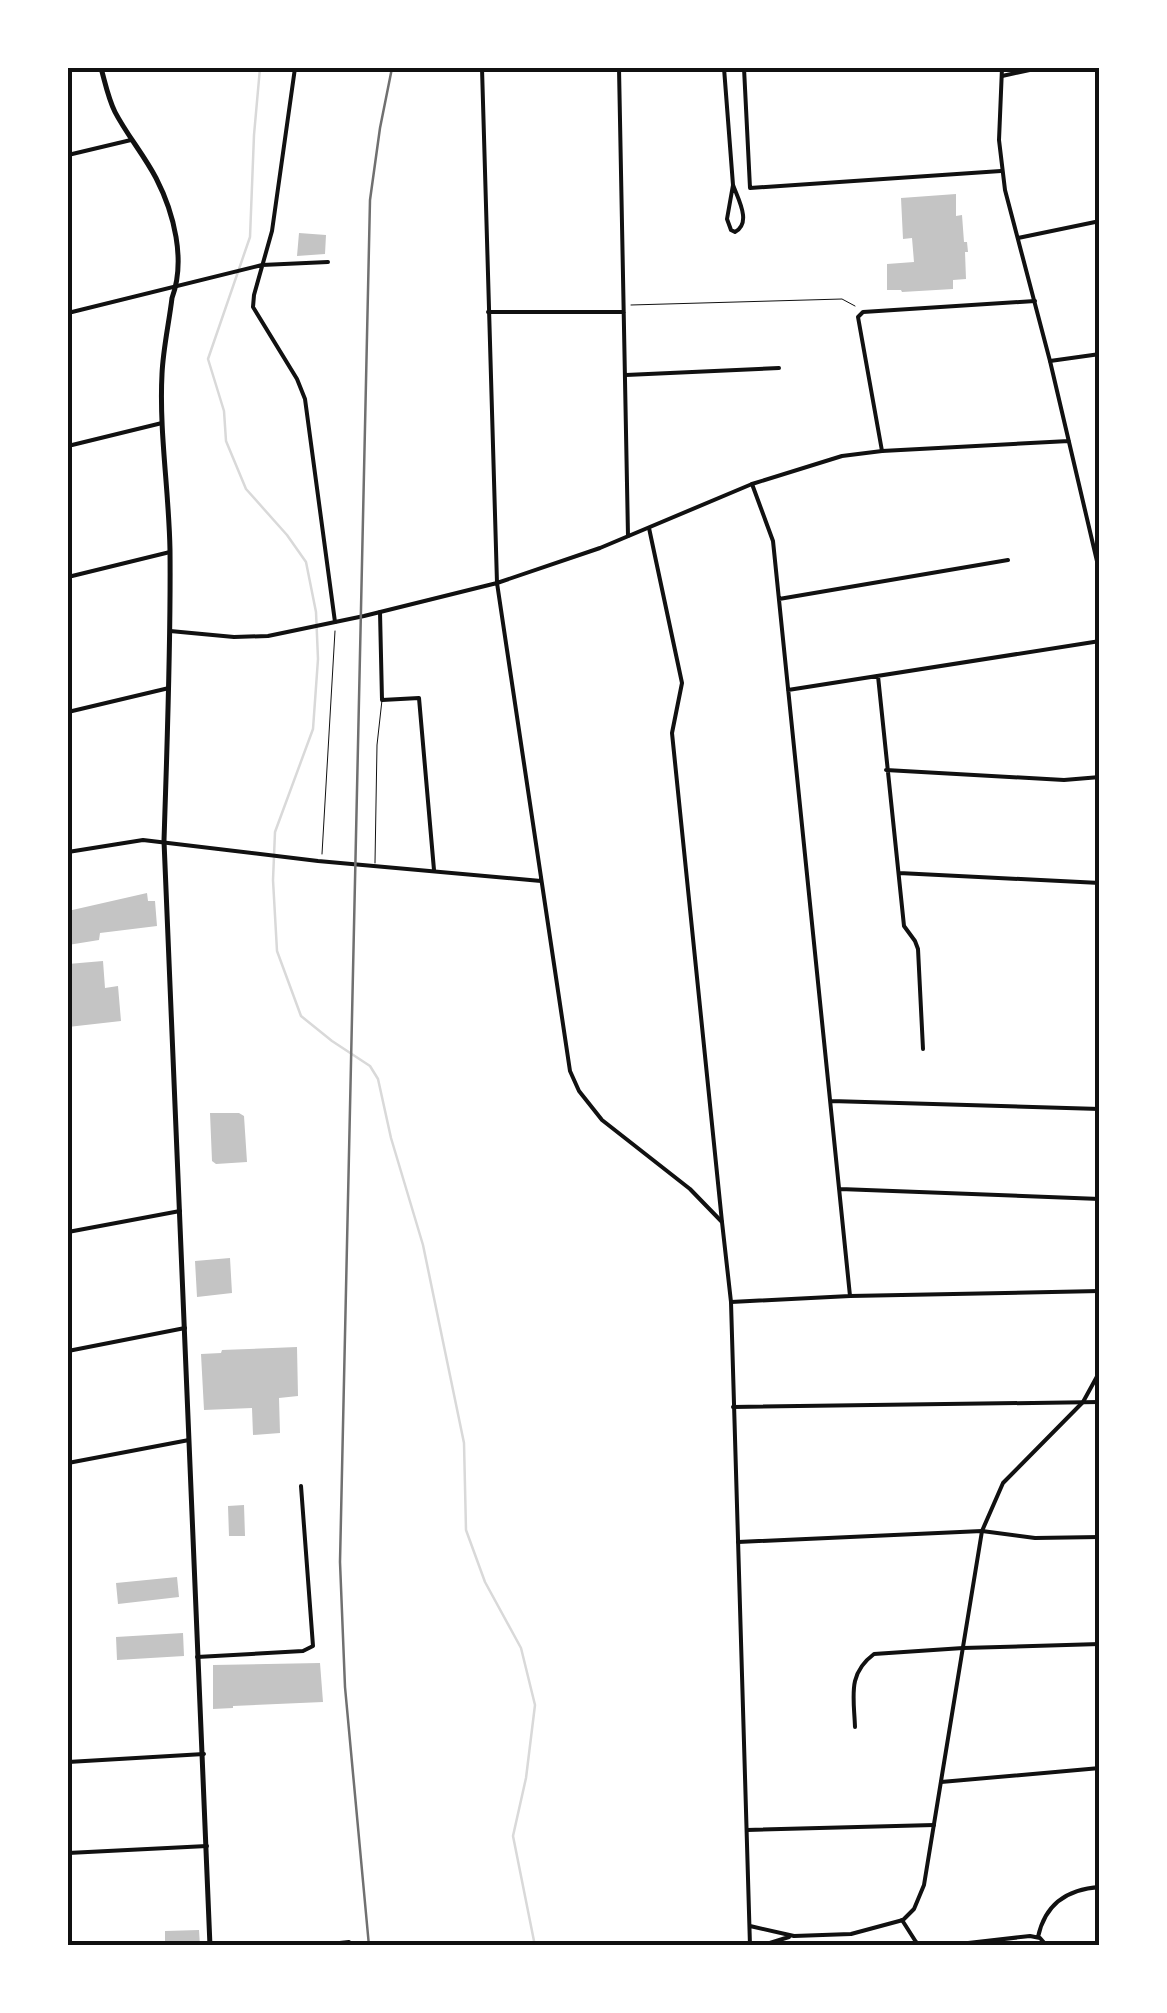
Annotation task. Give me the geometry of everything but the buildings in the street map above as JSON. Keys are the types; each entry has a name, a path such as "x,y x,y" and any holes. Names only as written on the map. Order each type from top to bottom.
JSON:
{"main road":[{"path":"101,68 113,108 154,174 168,206 177,244 176,286 162,372 170,552 164,841 210,1946"}],"street":[{"path":"295,68 272,230 253,307 305,399 335,622"},
{"path":"482,68 497,583 570,1071 578,1091 602,1120 690,1189 722,1222"},
{"path":"620,68 628,536"},
{"path":"724,68 732,185 727,219 735,232 744,226 732,185"},
{"path":"744,68 750,188 1001,171"},
{"path":"1002,68 1001,171 1100,574"},
{"path":"1002,76 1039,68"},
{"path":"68,155 131,140"},
{"path":"1018,238 1100,221"},
{"path":"68,313 262,265 328,262"},
{"path":"882,450 858,318 863,312 1035,301"},
{"path":"488,312 624,312"},
{"path":"1050,361 1100,354"},
{"path":"626,376 778,368"},
{"path":"68,446 162,422"},
{"path":"170,631 260,637 497,583 600,548 752,484 842,456 882,450 1069,441"},
{"path":"752,484 773,541 850,1296"},
{"path":"649,528 682,684 672,732 732,1302 750,1946"},
{"path":"68,577 170,552"},
{"path":"779,600 1008,560"},
{"path":"380,612 382,700 419,698 434,870"},
{"path":"788,690 1100,640"},
{"path":"878,676 904,926 918,949 924,1049"},
{"path":"68,712 169,688"},
{"path":"886,770 1064,780 1100,777"},
{"path":"68,852 124,841 164,841 541,882"},
{"path":"899,873 1100,884"},
{"path":"831,1101 1100,1110"},
{"path":"840,1188 1100,1198"},
{"path":"68,1232 180,1212"},
{"path":"732,1302 1100,1291"},
{"path":"68,1351 185,1328"},
{"path":"750,1926 794,1936 851,1934 902,1920 914,1909 920,1898 934,1825 982,1531 1003,1484 1083,1402 1100,1371"},
{"path":"733,1407 1100,1402"},
{"path":"68,1463 189,1440"},
{"path":"196,1657 302,1651 314,1646 302,1486"},
{"path":"738,1542 982,1531 1035,1538 1100,1536"},
{"path":"854,1727 856,1674 874,1654 1100,1644"},
{"path":"68,1762 204,1754"},
{"path":"941,1782 1100,1768"},
{"path":"747,1830 934,1825"},
{"path":"68,1853 208,1846"},
{"path":"1038,1937 1042,1922 1056,1902 1077,1890 1100,1887"},
{"path":"902,1920 922,1946"},
{"path":"760,1946 794,1936"},
{"path":"822,1936 822,1946"},
{"path":"942,1946 1030,1936 1038,1937 1047,1946"},
{"path":"311,1946 349,1942"}],"lane":[{"path":"376,867 377,745 382,700"}],"path":[{"path":"631,305 848,300 863,312"},
{"path":"322,856 335,622"}],"waterway":[{"path":"260,68 250,237 208,359 224,411 226,441 246,489 306,562 316,612 318,659 313,729 275,832 277,951 301,1016 370,1066 378,1079 423,1245 464,1443 466,1530 485,1582 521,1648 535,1705 526,1778 513,1836 535,1946"}],"railway":[{"path":"369,1946 345,1687 340,1562 370,200 392,68"}]}
